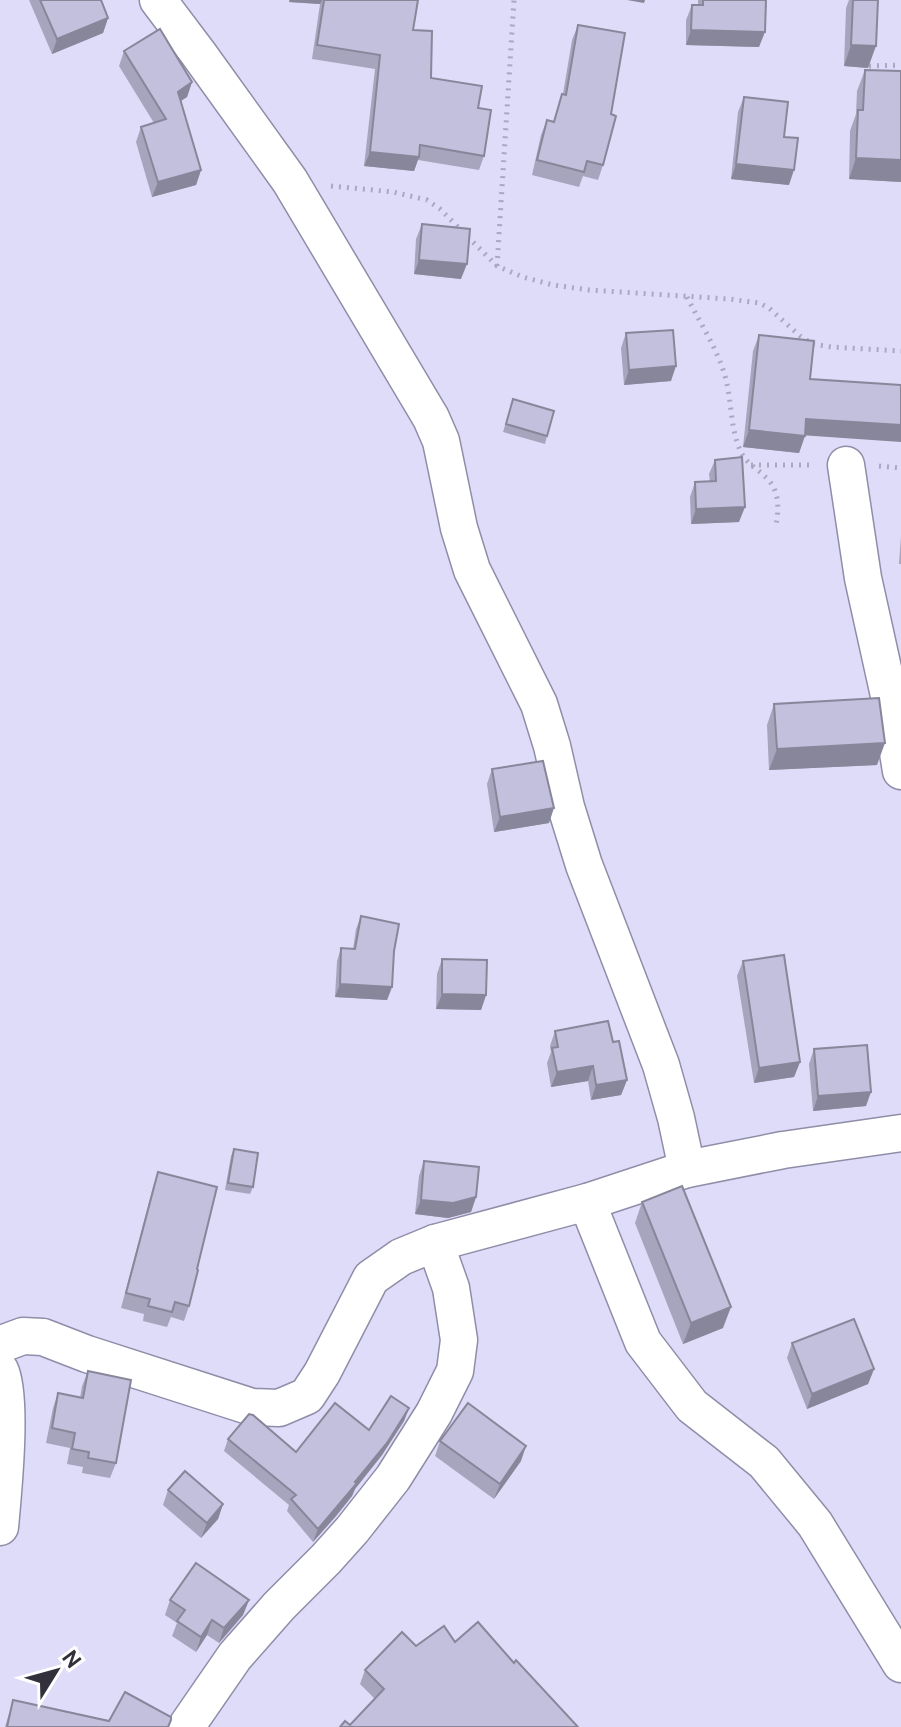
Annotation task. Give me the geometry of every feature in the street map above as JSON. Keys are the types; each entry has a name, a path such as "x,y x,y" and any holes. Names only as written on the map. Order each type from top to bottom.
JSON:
{"street":[{"path":"158,0 290,181 431,418 441,441 459,528 472,570 539,704 584,865 661,1065 687,1169"},
{"path":"846,465 863,578 888,691 901,771"},
{"path":"0,1346 23,1336 43,1337 252,1407 279,1408 307,1396 371,1278 401,1257 435,1243 587,1202 687,1169 783,1150 901,1133"},
{"path":"587,1202 643,1342 692,1406 764,1462 815,1524 901,1664"},
{"path":"186,1727 235,1656 352,1530 393,1478 434,1413 455,1371 459,1340 451,1288 435,1243"},
{"path":"0,1370 4,1378 6,1406 0,1527"}],"path":[{"path":"497,266 514,0"},
{"path":"869,66 901,65"},
{"path":"290,181 393,192 427,200 497,266 523,277 589,290 759,303 813,344 901,351"},
{"path":"686,296 720,358 741,452 750,465 770,482 776,495 779,511 776,524"}],"building":[{"path":"40,0 101,0 108,18 57,39"},
{"path":"324,0 418,0 413,30 432,31 431,78 482,86 478,108 491,110 484,156 420,145 419,157 370,152 380,55 317,45"},
{"path":"703,0 766,0 765,32 691,30 692,5 703,5"},
{"path":"853,0 878,0 876,46 851,45"},
{"path":"578,25 625,33 611,114 616,116 603,165 587,161 584,172 537,160 547,120 554,122 562,94 566,95"},
{"path":"160,29 192,82 178,92 201,170 158,182 141,127 166,119 124,51"},
{"path":"865,70 901,71 901,160 856,158 858,110 863,110"},
{"path":"744,97 788,102 784,137 798,138 794,170 736,164"},
{"path":"422,224 470,229 467,264 419,260"},
{"path":"673,330 676,366 629,370 626,333"},
{"path":"759,335 814,341 810,379 901,385 901,425 806,419 805,436 749,430"},
{"path":"513,399 554,411 547,436 506,424"},
{"path":"742,457 745,507 696,509 695,482 716,481 715,460"},
{"path":"879,698 885,743 777,749 774,704"},
{"path":"543,761 554,808 500,817 492,769"},
{"path":"361,916 399,924 392,987 340,984 341,948 355,949"},
{"path":"784,955 800,1062 759,1068 743,961"},
{"path":"442,959 487,960 486,995 442,994"},
{"path":"608,1021 613,1042 619,1041 627,1080 596,1085 593,1066 557,1072 552,1048 558,1047 555,1031"},
{"path":"867,1045 871,1092 818,1096 814,1049"},
{"path":"234,1149 258,1153 253,1187 228,1183"},
{"path":"424,1161 479,1167 476,1197 453,1203 421,1200"},
{"path":"158,1172 217,1187 189,1306 175,1302 172,1312 148,1306 150,1299 126,1293"},
{"path":"682,1186 731,1307 691,1323 642,1202"},
{"path":"854,1319 874,1369 812,1394 792,1343"},
{"path":"88,1371 131,1380 116,1463 88,1458 89,1452 72,1449 75,1433 52,1428 58,1393 83,1398"},
{"path":"391,1396 409,1408 357,1483 318,1529 291,1499 296,1495 228,1439 249,1414 296,1452 335,1403 369,1430"},
{"path":"468,1403 526,1446 500,1484 440,1441"},
{"path":"185,1471 223,1504 207,1523 168,1490"},
{"path":"196,1563 249,1600 224,1628 212,1620 201,1637 177,1621 185,1610 170,1600"},
{"path":"478,1622 578,1727 340,1727 345,1721 350,1725 384,1689 365,1670 402,1632 416,1646 444,1626 455,1642"},
{"path":"125,1692 171,1717 168,1727 7,1727 13,1700 109,1721"}]}
